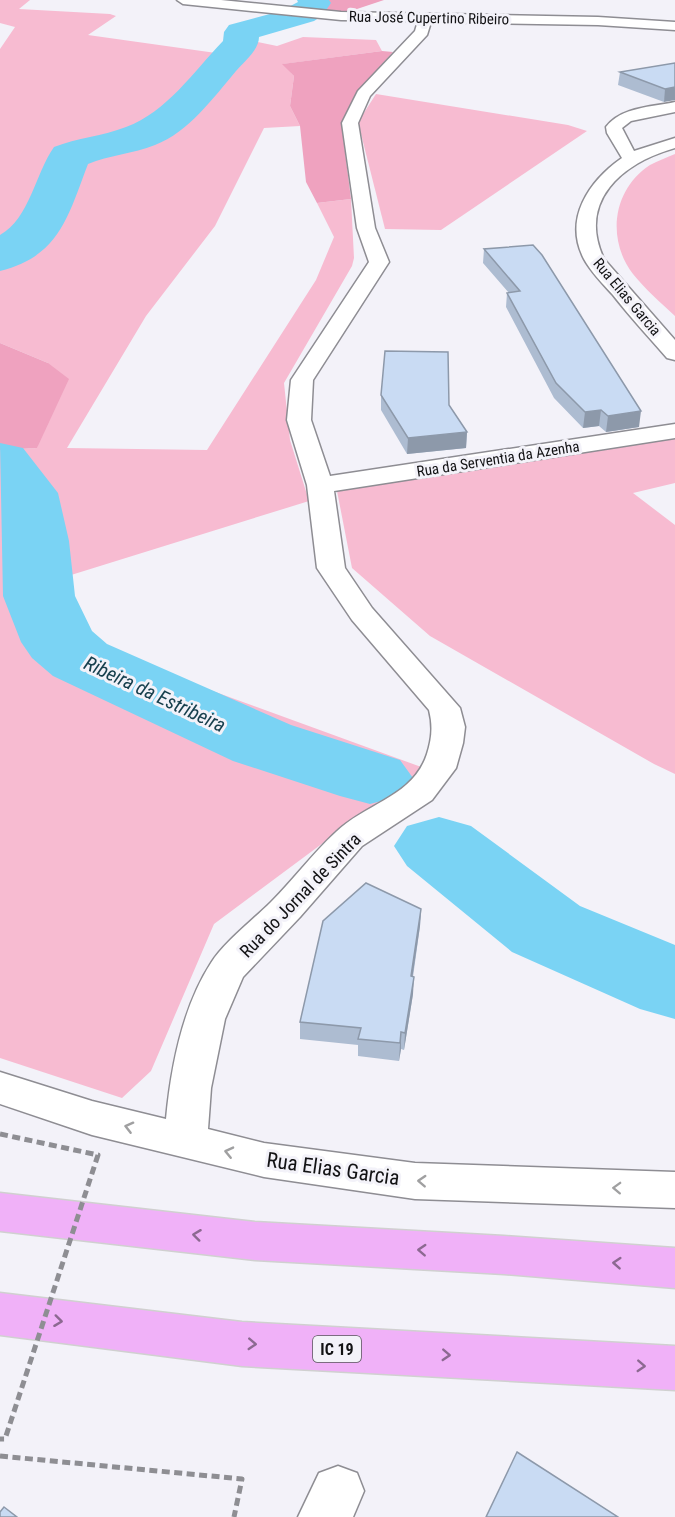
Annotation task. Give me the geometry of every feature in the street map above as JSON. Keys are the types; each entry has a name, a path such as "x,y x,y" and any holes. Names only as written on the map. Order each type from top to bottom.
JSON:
{"highway":[{"path":"0,1212 255,1241 492,1254 675,1268"},
{"name":"IC 19","path":"0,1314 242,1344 675,1368"}],"street":[{"name":"Rua José Cupertino Ribeiro","path":"183,0 328,15 425,19 598,21 675,26"},
{"name":"Rua do Jornal de Sintra","path":"186,1142 190,1088 206,1019 226,970 287,908 350,838 420,793 439,768 447,743 449,727 444,708 362,614 331,568 320,485 299,420 302,380 379,262 366,228 350,123 363,94 422,32 425,19"},
{"path":"631,159 615,133 614,127 626,117 675,107"},
{"name":"Rua Elias Garcia","path":"675,143 650,150 631,159 600,184 588,203 584,217 586,239 594,258 675,353"},
{"name":"Rua da Serventia da Azenha","path":"320,485 675,431"},
{"name":"Rua Elias Garcia","path":"0,1088 93,1118 264,1160 415,1181 675,1190"}],"path":[{"path":"0,1134 99,1155 5,1439 0,1439"},
{"path":"0,1456 242,1479 234,1517"}],"shaded area":[{"path":"0,0 30,0 19,9 116,16 88,35 216,53 248,26 295,15 315,17 260,28 248,40 277,46 303,37 376,40 382,51 283,64 294,76 290,106 300,126 264,128 215,226 146,316 67,448 207,450 316,280 334,237 317,203 351,199 354,258 352,266 284,383 290,440 309,501 55,580 73,629 103,651 424,768 214,924 151,1071 122,1098 0,1058 0,450 37,448 48,363 0,343 0,49 15,27 0,23"},
{"path":"303,0 384,0 345,13 303,9 305,3"},
{"path":"382,51 393,52 356,97 342,128 351,199 317,203 306,182 300,126 290,106 294,76 282,64"},
{"path":"376,94 568,125 587,131 441,230 385,229 358,122"},
{"path":"675,154 675,316 633,274 624,260 617,230 621,201 628,187 650,165"},
{"path":"0,343 48,363 69,379 37,448 0,450"},
{"path":"675,435 675,483 633,493 675,525 675,774 430,636 352,568 337,491"}],"building":[{"path":"675,63 675,87 665,89 620,72"},
{"path":"533,245 542,255 641,411 608,416 601,410 585,412 556,383 507,293 520,291 484,249"},
{"path":"385,351 448,352 449,405 467,432 408,438 381,395"},
{"path":"366,883 421,909 411,976 414,977 405,1033 401,1032 400,1043 358,1039 361,1028 300,1022 323,921"},
{"path":"517,1452 618,1517 486,1517"},
{"path":"4,1507 17,1517 0,1517 0,1512"}],"waterway":[{"name":"Ribeira da Estribeira","path":"0,256 29,239 43,218 69,156 141,136 162,125 198,92 241,43 241,32 303,14 315,3 313,0"},
{"name":"Ribeira da Estribeira","path":"0,462 25,493 34,541 39,596 59,642 80,660 262,743 370,778"},
{"name":"Ribeira da Estribeira","path":"439,846 546,929 675,984"}]}
